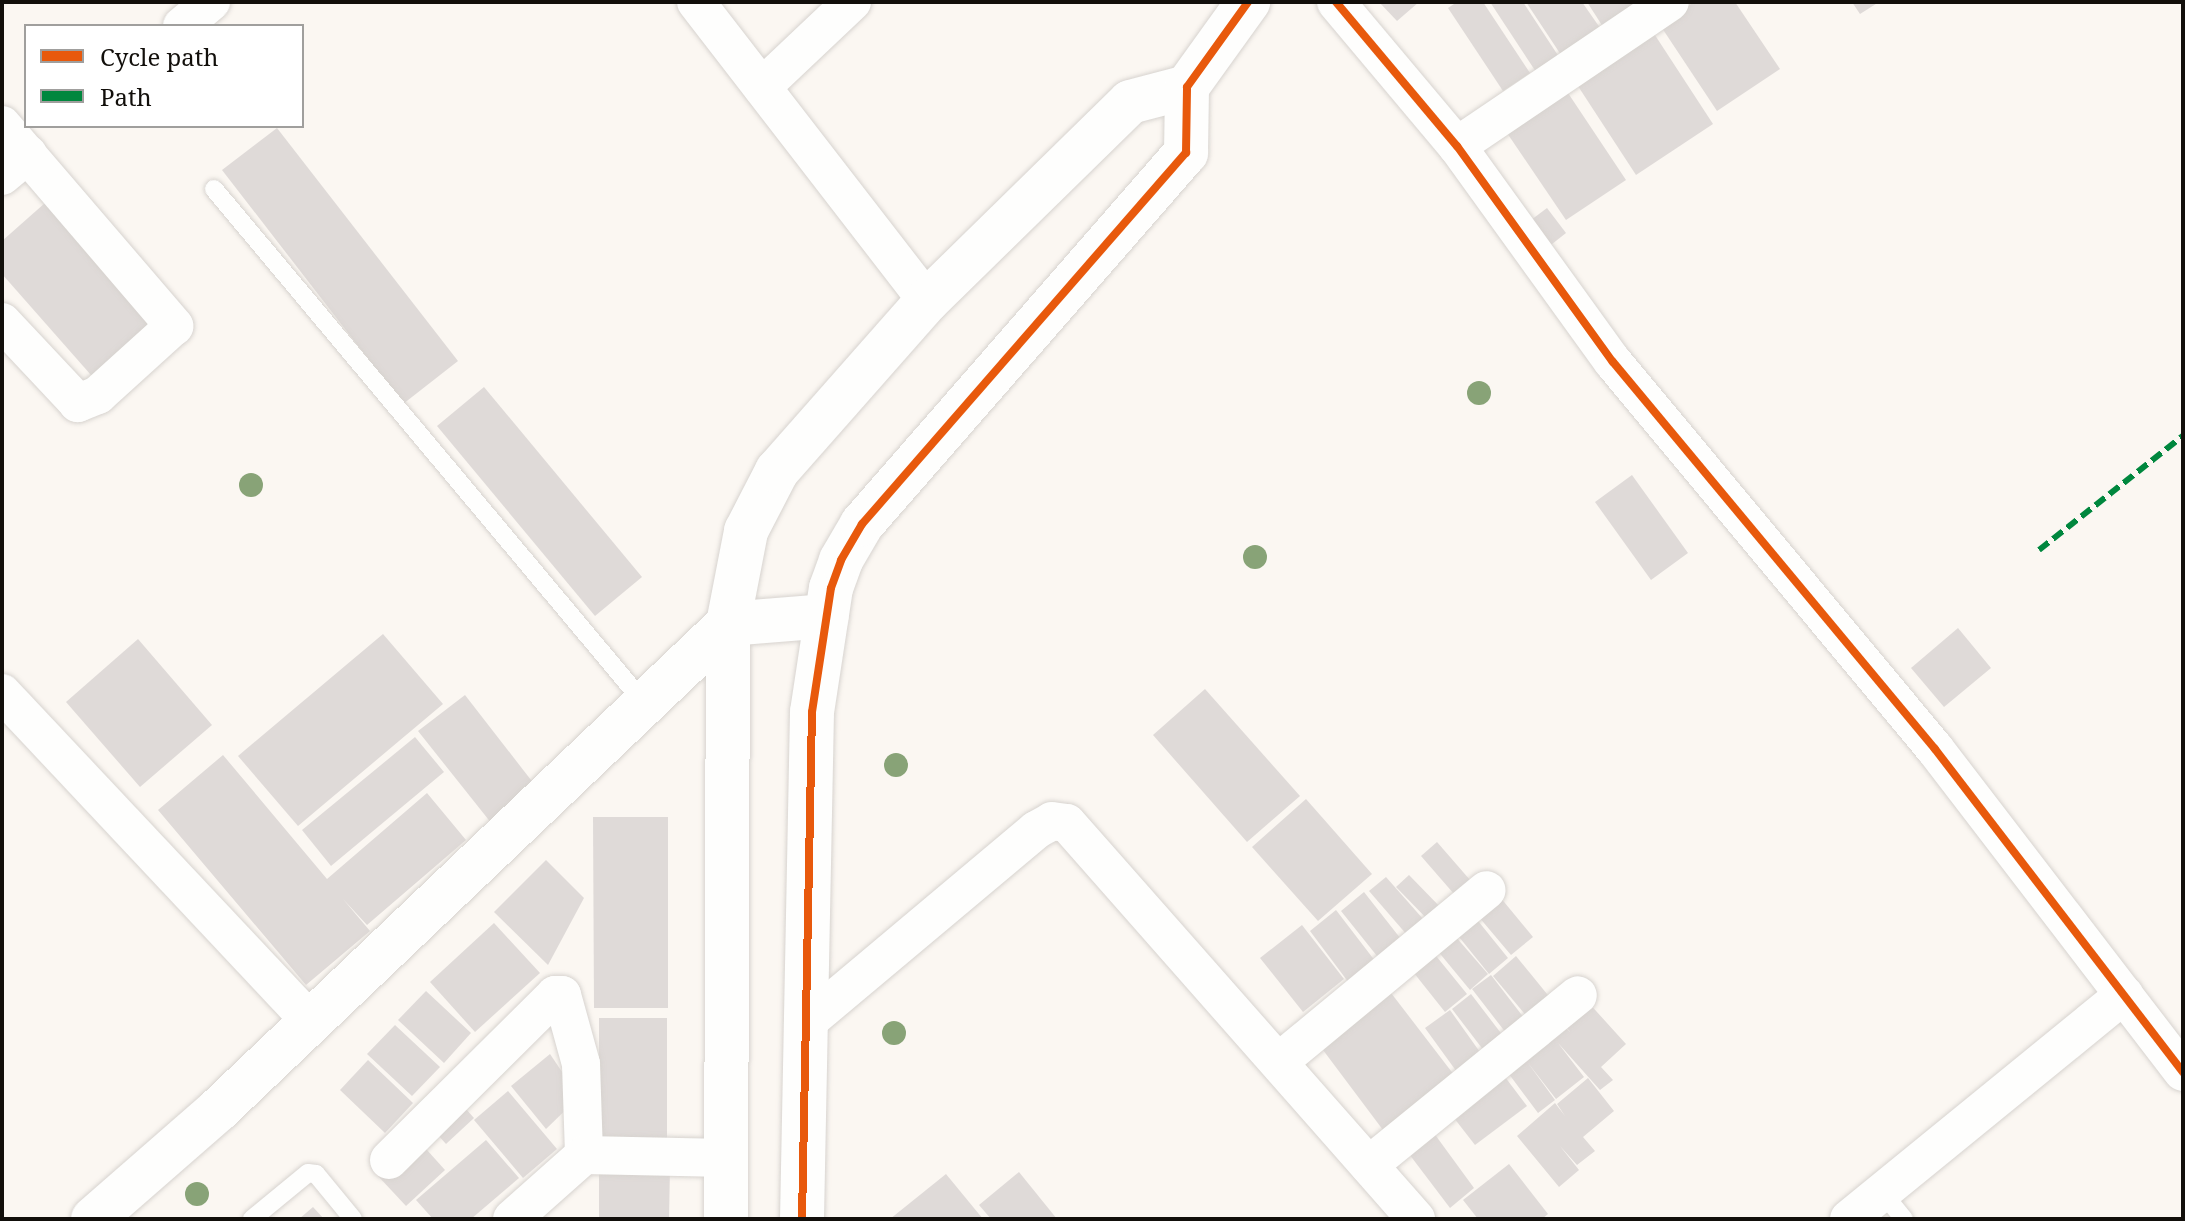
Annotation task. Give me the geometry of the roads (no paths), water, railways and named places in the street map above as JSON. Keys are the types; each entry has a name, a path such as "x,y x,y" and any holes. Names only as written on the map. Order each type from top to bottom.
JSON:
{"street":[{"path":"184,24 211,2"},
{"path":"696,2 927,301"},
{"path":"762,87 852,2"},
{"path":"802,1219 812,712 827,616 841,560 862,524 1186,153 1187,87 1248,2"},
{"path":"1336,2 1457,146 1613,362 1935,749 2183,1072"},
{"path":"1457,146 1670,2"},
{"path":"726,1219 728,624 746,531 777,471 927,301 1130,102 1187,87"},
{"path":"2,125 15,165 174,326 98,395 78,403 2,322"},
{"path":"93,1219 311,1022 728,624 827,616"},
{"path":"2,693 311,1022"},
{"path":"805,1024 1052,821 1067,823 1280,1061 1416,1219"},
{"path":"1280,1061 1487,890"},
{"path":"389,1160 555,995 562,995 581,1064 584,1155"},
{"path":"1369,1165 1578,995"},
{"path":"1849,1219 1893,1206 2124,995"},
{"path":"512,1219 584,1155 727,1158"}],"lane":[{"path":"214,189 645,704"},
{"path":"252,1219 308,1173 316,1174 353,1219"}]}
